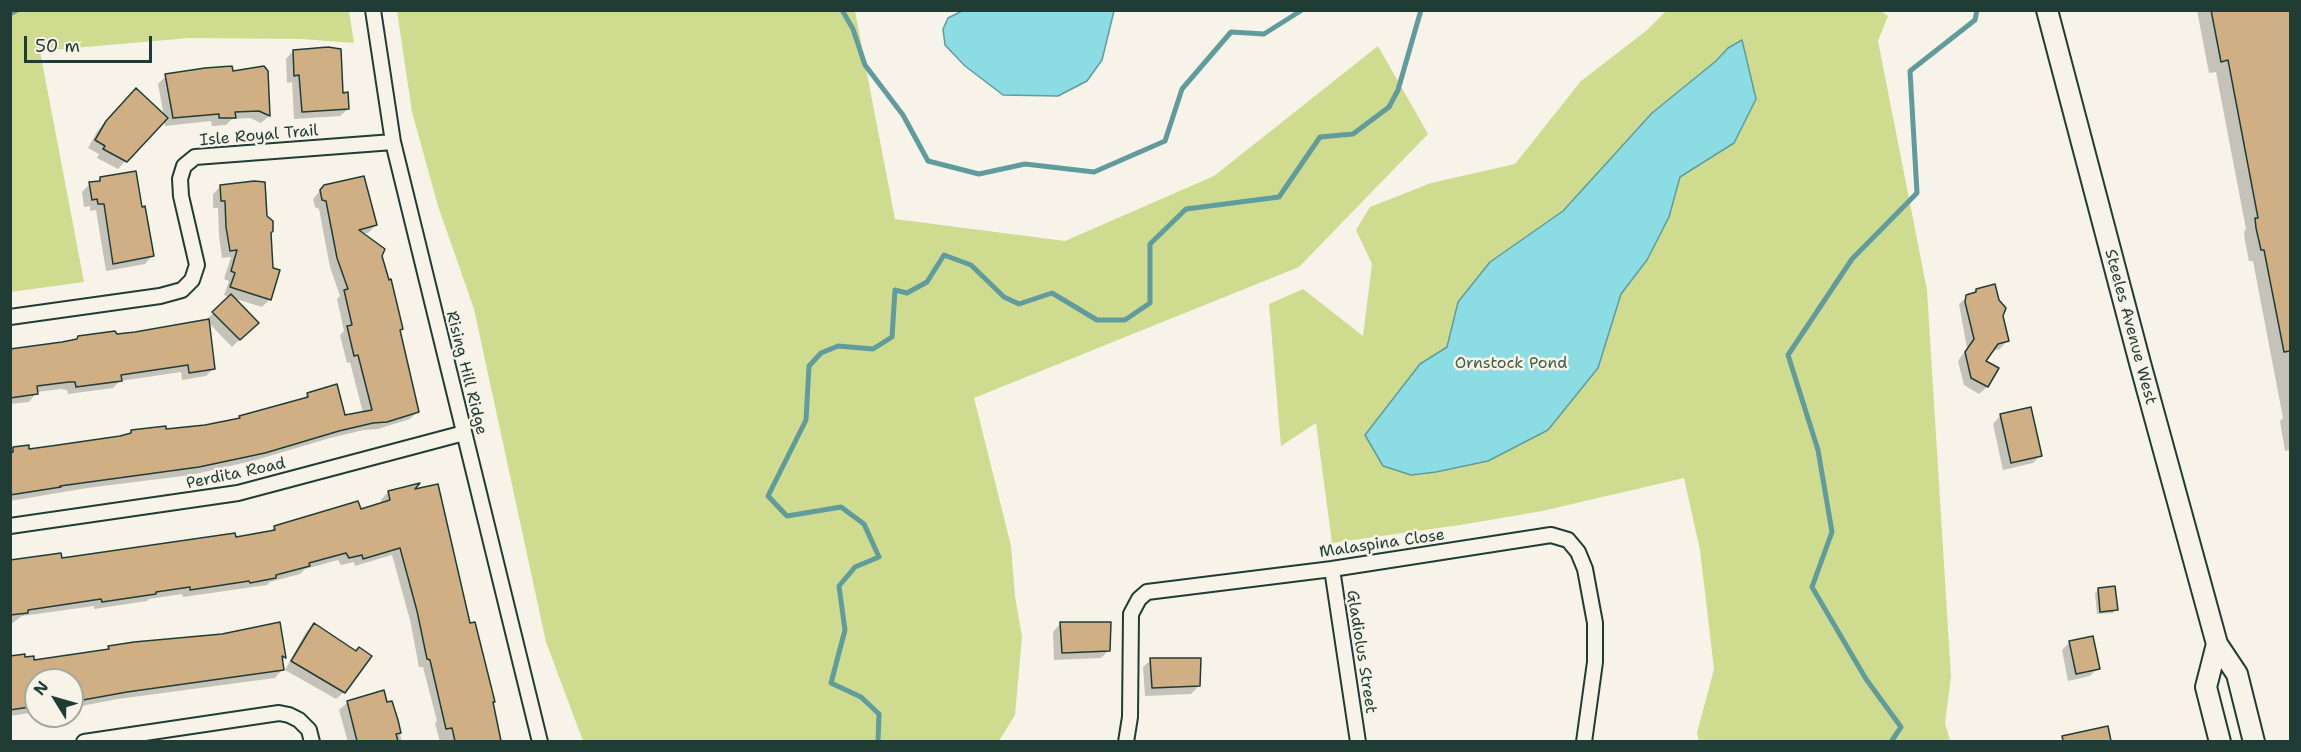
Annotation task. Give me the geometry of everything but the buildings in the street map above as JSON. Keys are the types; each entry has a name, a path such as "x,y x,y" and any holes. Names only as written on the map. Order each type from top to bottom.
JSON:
{"main road":[{"name":"Steeles Avenue West","path":"2047,10 2217,644 2237,674 2254,741"},
{"name":"Steeles Avenue West","path":"2217,644 2206,687 2220,741"}],"street":[{"name":"Rising Hill Ridge","path":"373,10 393,142 540,741"},
{"name":"Isle Royal Trail","path":"10,317 160,296 182,290 192,280 197,265 181,196 180,179 184,166 195,157 393,142"},
{"name":"Perdita Road","path":"10,526 238,493 464,432"},
{"name":"Malaspina Close","path":"1126,741 1131,696 1130,622 1133,606 1147,592 1332,569 1543,536 1568,540 1578,552 1582,560 1595,623 1595,663 1584,741"},
{"name":"Gladiolus Street","path":"1332,569 1358,741"},
{"path":"84,741 279,713 299,720 309,730 312,741"}],"green space":[{"path":"10,11 349,11 354,43 302,39 189,38 40,51 84,282 11,292"},
{"path":"397,11 855,11 895,219 1065,241 1214,176 1378,46 1428,134 1299,267 974,398 1011,546 1015,596 1022,637 1015,715 999,741 583,741 546,642 474,309 438,206 412,112"},
{"name":"Ornstock Pond","path":"1666,11 1881,11 1888,16 1878,41 1927,290 1951,677 1945,723 1950,741 1699,741 1697,733 1714,669 1700,550 1684,478 1542,511 1332,543 1316,423 1281,446 1269,304 1303,289 1363,336 1372,264 1356,230 1370,207 1431,183 1515,164 1581,81 1646,31"}],"water":[{"path":"964,10 1114,11 1102,60 1087,81 1058,96 1003,95 965,66 945,45 943,29 948,18"},
{"path":"1742,40 1756,99 1734,143 1680,177 1669,217 1647,260 1621,294 1598,368 1548,430 1488,461 1411,475 1383,466 1365,435 1420,364 1447,347 1458,302 1490,262 1563,211 1652,113 1716,61 1728,48"}],"waterway":[{"path":"10,14 17,10"},
{"path":"842,10 853,29 865,65 903,115 928,161 979,174 1025,164 1094,172 1165,141 1182,89 1231,32 1264,34 1302,10"},
{"path":"878,742 879,714 861,697 831,683 845,630 839,586 855,567 879,557 864,524 841,507 787,516 768,496 806,420 809,366 821,353 838,346 873,349 892,337 895,290 907,293 927,282 944,255 971,265 1004,297 1019,304 1052,293 1097,320 1125,320 1150,303 1150,244 1186,209 1279,197 1320,137 1353,134 1389,107 1398,90 1421,10"},
{"path":"1891,742 1901,727 1866,679 1812,587 1832,532 1818,450 1788,355 1852,259 1917,193 1910,71 1975,20 1977,10"}]}
